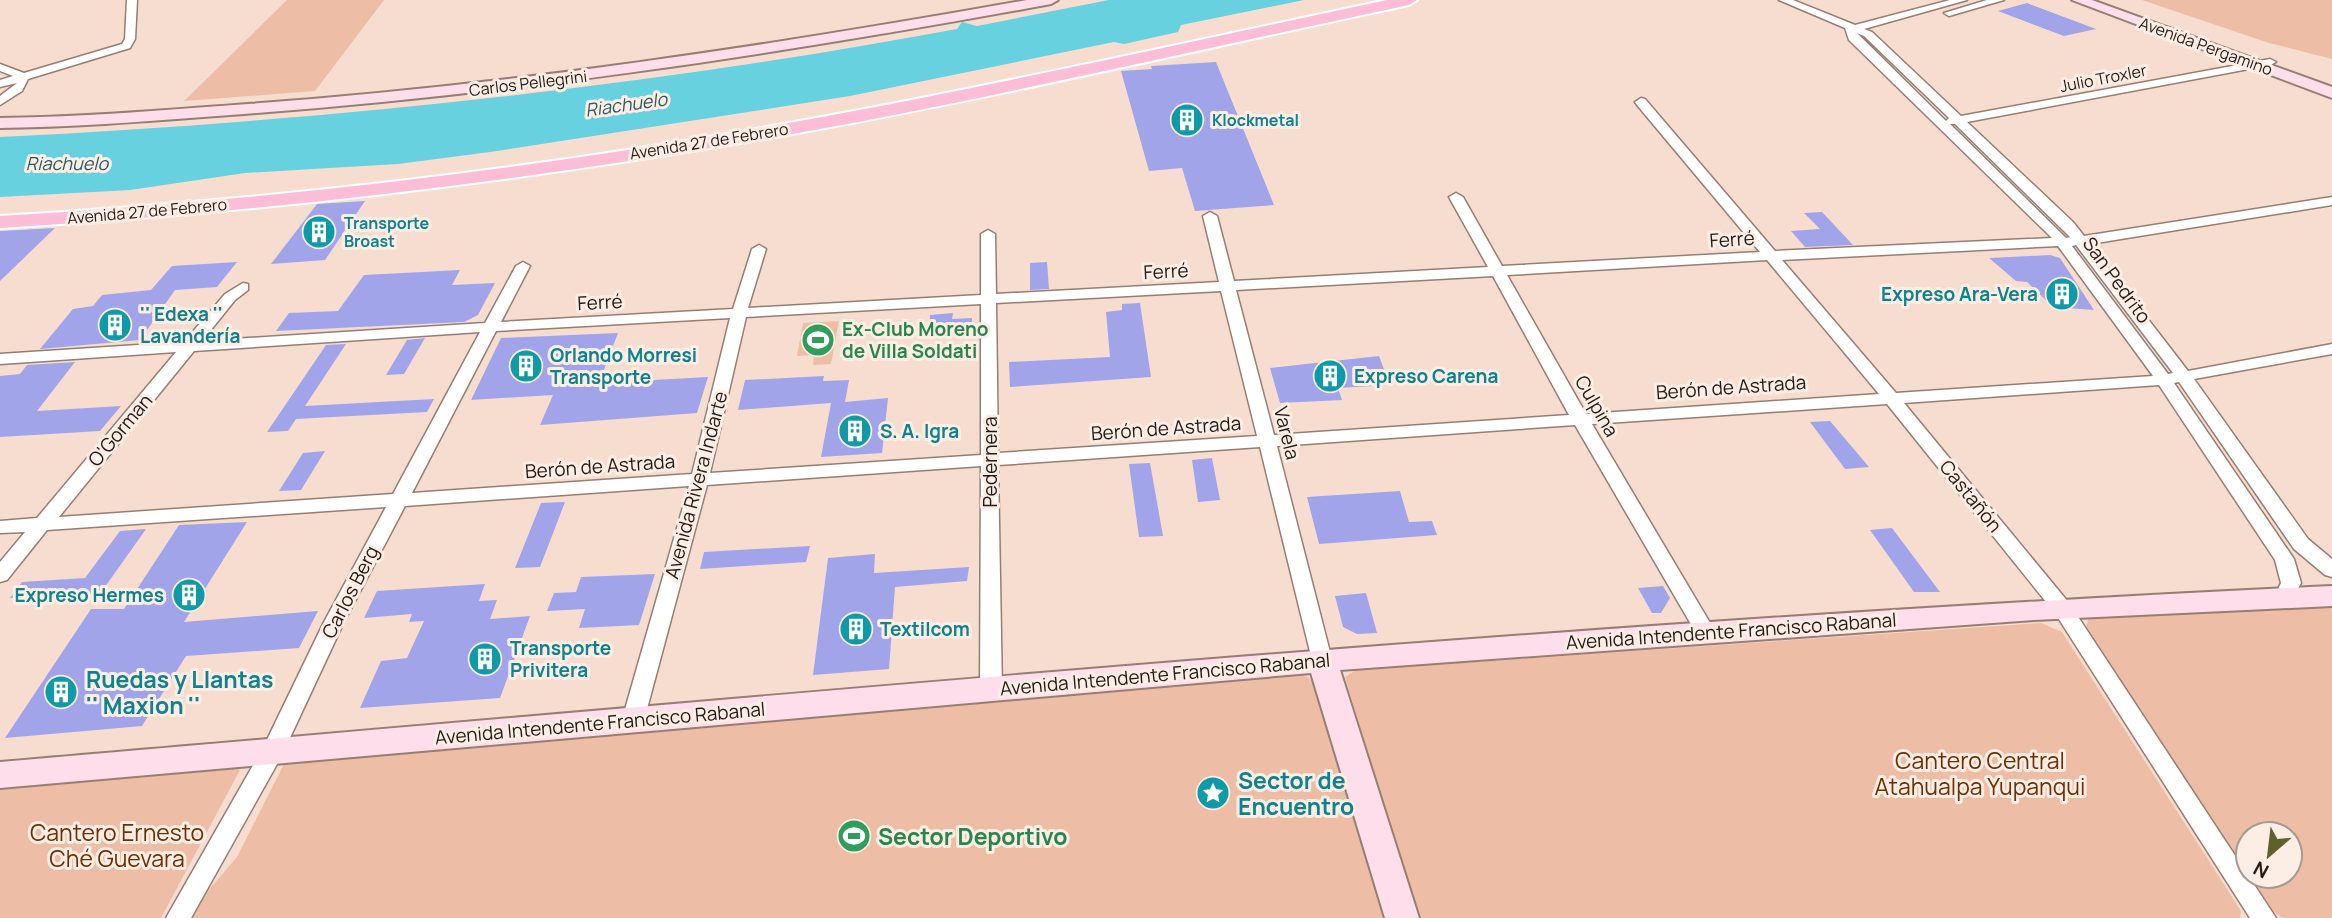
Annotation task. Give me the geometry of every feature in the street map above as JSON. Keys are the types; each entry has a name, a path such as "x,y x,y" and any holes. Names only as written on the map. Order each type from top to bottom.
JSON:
{"main road":[{"name":"Carlos Pellegrini","path":"0,122 347,95 575,71 785,41 1015,0"},
{"name":"Carlos Pellegrini","path":"0,122 293,107 586,77 820,42 1051,0"},
{"name":"Avenida 27 de Febrero","path":"577,157 626,145 1097,62 1144,47 1370,0"},
{"name":"Avenida 27 de Febrero","path":"0,222 322,189 797,127 1097,62 1409,0"},
{"name":"Avenida Pergamino","path":"2079,0 2332,85"},
{"name":"Avenida Pergamino","path":"2101,0 2332,93"},
{"name":"Avenida 27 de Febrero","path":"0,210 322,189"},
{"name":"Avenida Intendente Francisco Rabanal","path":"0,775 1322,660 2063,608 2332,596"},
{"path":"1322,660 1402,918"}],"street":[{"path":"0,83 127,46 130,39 132,0"},
{"name":"San Pedrito","path":"1769,0 1825,25 1851,29"},
{"name":"San Pedrito","path":"1784,0 1868,34 1961,121 2081,242 2184,377 2301,544 2332,570"},
{"name":"San Pedrito","path":"1798,0 1845,21 1853,38 2063,242 2164,380 2284,559 2291,583 2284,597"},
{"path":"1851,29 1962,0"},
{"path":"1868,34 1999,0"},
{"name":"Julio Troxler","path":"1941,121 1961,121 2264,64"},
{"path":"0,67 23,77"},
{"path":"0,101 18,89 23,77"},
{"name":"Castañón","path":"1641,102 1890,397 2063,608 2264,918"},
{"name":"Culpina","path":"1456,197 1580,419 1706,633"},
{"name":"Ferré","path":"0,359 489,327 1769,256 2081,242 2332,201"},
{"name":"Varela","path":"1210,216 1322,660"},
{"name":"Pedernera","path":"988,234 991,690"},
{"name":"Avenida Rivera Indarte","path":"633,720 759,250"},
{"name":"Carlos Berg","path":"178,918 273,751 333,624 523,265"},
{"name":"O'Gorman","path":"0,575 230,297 243,287"},
{"name":"Berón de Astrada","path":"0,527 2164,380 2332,349"}],"green space":[{"path":"287,0 384,0 315,91 184,101"},
{"path":"2142,0 2332,0 2332,59 2269,43"},
{"name":"Ex-Club Moreno de Villa Soldati","path":"839,321 831,364 813,365 814,355 797,356 803,323"},
{"path":"2332,599 2332,918 2282,918 2267,907 2256,890 2304,890 2304,820 2234,820 2234,856 2086,627 2089,617"},
{"name":"Cantero Central Atahualpa Yupanqui","path":"2041,623 2062,632 2241,911 2240,918 1418,918 1345,677 1356,670"},
{"path":"1294,672 1308,677 1316,685 1385,918 192,918 206,893 237,857 284,764 293,759"},
{"name":"Cantero Ernesto Ché Guevara","path":"227,764 240,770 161,918 0,918 0,783"}],"water":[{"name":"Riachuelo","path":"1109,0 1304,0 1181,25 1178,32 1124,44 1114,42 850,96 490,152 398,164 245,173 130,190 0,197 0,137 240,122 600,85 838,50 957,29 962,22 977,26"}],"building":[{"path":"2027,3 2096,29 2064,36 1998,11"},
{"name":"Klockmetal","path":"1216,62 1274,205 1195,211 1182,168 1149,171 1121,71 1152,69 1151,66"},
{"name":"Transporte Broast","path":"365,201 325,260 271,264 317,204"},
{"path":"1822,212 1853,245 1805,247 1791,231 1820,229 1804,213"},
{"path":"55,228 0,281 0,231"},
{"name":"Expreso Ara-Vera","path":"2050,255 2060,258 2094,310 2053,307 2027,282 2016,281 1989,258"},
{"path":"237,262 217,287 175,290 140,340 40,349 73,309 93,306 102,295 151,290 172,266"},
{"path":"1047,262 1049,289 1030,290 1030,263"},
{"path":"460,270 452,285 495,283 478,315 464,322 276,331 289,313 338,311 364,275"},
{"path":"1140,303 1151,377 1010,387 1009,362 1110,357 1106,312 1122,310 1122,304"},
{"path":"953,313 952,319 972,318 972,335 929,337 930,315"},
{"path":"618,333 599,383 708,377 697,413 540,425 553,395 471,400 501,338"},
{"path":"425,338 404,374 386,375 407,340"},
{"path":"346,344 305,406 434,399 427,412 296,419 288,431 267,432 326,345"},
{"name":"Expreso Carena","path":"1379,356 1390,385 1338,388 1342,400 1280,403 1270,368"},
{"path":"75,362 37,411 121,406 100,431 0,437 0,376 20,374 27,365"},
{"name":"S. A. Igra","path":"824,376 823,381 849,380 845,402 888,398 882,453 821,457 831,403 738,410 745,380"},
{"path":"1830,421 1869,467 1845,469 1810,422"},
{"path":"325,451 301,490 279,491 303,453"},
{"path":"1212,458 1220,500 1198,502 1192,460"},
{"path":"1150,463 1163,536 1139,537 1129,464"},
{"path":"1400,491 1409,522 1432,521 1437,535 1319,544 1307,497"},
{"path":"565,502 540,567 515,568 541,503"},
{"path":"247,522 184,622 318,611 299,648 186,656 142,726 5,738 91,609 124,609 179,525"},
{"path":"1892,528 1940,592 1914,592 1870,530"},
{"path":"146,529 100,594 10,598 22,582 85,578 120,531"},
{"path":"810,546 806,562 700,569 704,552"},
{"name":"Textilcom","path":"875,554 874,573 969,567 967,581 895,587 889,669 813,675 828,558"},
{"path":"655,574 639,625 579,628 585,609 547,611 554,593 576,592 581,577"},
{"path":"485,584 479,601 497,600 490,619 530,616 500,698 360,708 381,661 407,658 424,621 409,622 412,614 364,618 377,591"},
{"path":"1663,586 1670,598 1661,613 1652,613 1638,588"},
{"path":"1366,593 1377,633 1357,634 1343,627 1335,596"}],"place":[{"name":"Klockmetal","path":"1187,120"},
{"name":"Transporte Broast","path":"319,232"},
{"name":"Expreso Ara-Vera","path":"2062,294"},
{"name":"'' Edexa '' Lavandería","path":"115,325"},
{"name":"Ex-Club Moreno de Villa Soldati","path":"818,340"},
{"name":"Orlando Morresi Transporte","path":"526,366"},
{"name":"Expreso Carena","path":"1330,376"},
{"name":"S. A. Igra","path":"855,431"},
{"name":"Expreso Hermes","path":"189,595"},
{"name":"Textilcom","path":"856,629"},
{"name":"Transporte Privitera","path":"485,659"},
{"name":"Ruedas y Llantas '' Maxion ''","path":"61,692"},
{"name":"Sector de Encuentro","path":"1213,793"},
{"name":"Sector Deportivo","path":"854,836"}]}
